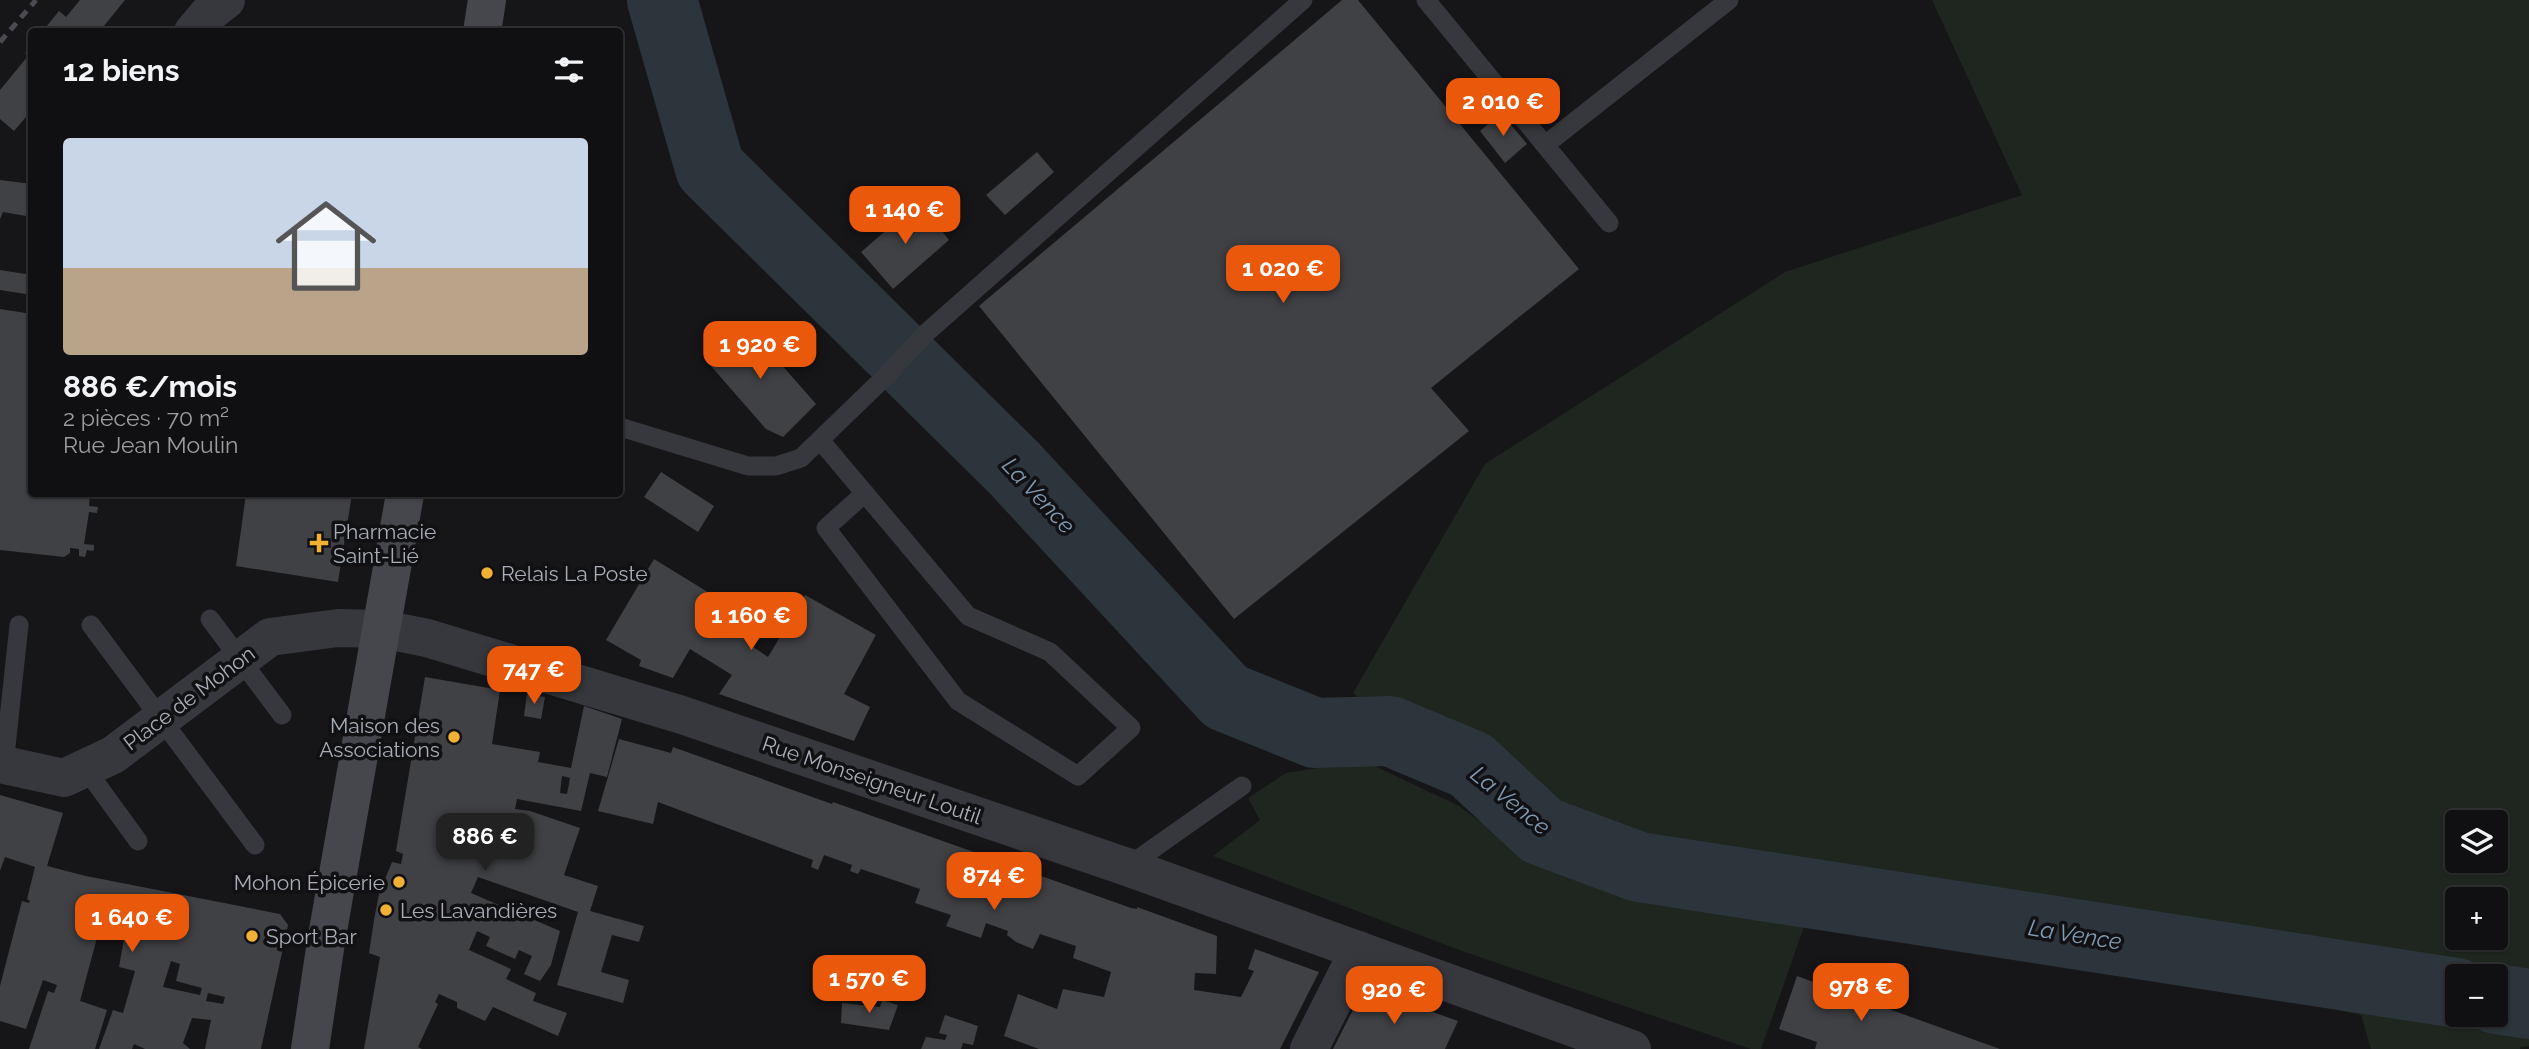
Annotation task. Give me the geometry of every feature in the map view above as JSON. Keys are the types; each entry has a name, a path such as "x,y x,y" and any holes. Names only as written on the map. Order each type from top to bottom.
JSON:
{"main road":[{"path":"483,28 487,0"},
{"path":"310,1049 326,942 404,497"}],"street":[{"path":"196,28 208,14 226,0"},
{"name":"Place de Mohon","path":"2,765 64,778 113,755 270,637 338,628 382,629"},
{"name":"Rue Monseigneur Loutil","path":"382,629 427,638 681,715 1127,867 1632,1049"},
{"path":"1309,1049 1359,950"}],"lane":[{"path":"623,428 748,466 776,466 801,458 887,375 925,334 1303,0"},
{"path":"1426,0 1609,223"},
{"path":"1545,145 1729,0"},
{"path":"820,440 865,493 968,617 1050,652 1131,728 1078,776 958,701 826,528 865,493"},
{"path":"210,620 282,715"},
{"path":"2,765 19,625"},
{"path":"91,625 255,845"},
{"path":"85,768 138,842"},
{"path":"1127,867 1242,786"}],"shaded area":[{"path":"1932,0 2529,0 2529,1046 2520,1049 2371,1049 2361,1015 1549,843 1353,693 1485,464 1785,272 2022,195"},
{"path":"1364,761 1459,806 1529,858 1616,895 1656,898 1806,921 1761,1049 1751,1049 1459,950 1213,856 1260,820 1248,798 1286,773"}],"building":[{"path":"80,0 125,0 102,28 45,28 59,11 66,17"},
{"path":"1342,0 1358,0 1579,269 1431,388 1469,431 1234,619 979,306"},
{"path":"28,56 28,115 14,131 0,119 0,90"},
{"path":"1501,113 1527,144 1505,163 1480,131"},
{"path":"1037,152 1054,172 1005,215 986,195"},
{"path":"0,180 28,184 28,216 3,212 0,219"},
{"path":"919,202 949,240 893,289 861,252"},
{"path":"0,270 28,274 28,294 0,290"},
{"path":"0,309 28,313 28,497 90,497 89,506 98,507 97,513 89,512 84,544 94,545 94,549 87,550 85,557 79,556 79,549 70,548 70,553 64,557 0,550"},
{"path":"745,323 816,404 783,437 766,429 704,358"},
{"path":"661,472 714,506 698,532 644,497"},
{"path":"246,497 352,497 338,582 236,566"},
{"path":"654,559 719,599 710,616 768,657 805,595 876,635 844,694 870,707 854,741 719,694 732,675 690,649 673,678 639,666 641,660 606,640"},
{"path":"425,677 500,690 492,744 540,752 538,762 571,768 584,706 622,719 607,777 590,773 581,811 517,799 515,809 530,811 580,828 564,875 598,886 590,911 644,926 639,942 612,935 601,972 629,980 623,1003 557,985 578,912 478,877 471,893 560,931 551,965 540,981 524,974 532,956 519,950 515,959 486,946 490,937 477,931 469,950 511,969 506,979 536,993 533,1001 567,1013 558,1036 493,1007 485,1021 457,1008 457,1002 439,994 435,1002 438,1004 418,1047 422,1049 364,1049 380,957 369,953 374,920 379,894 392,862 401,864 403,854 396,851","holes":["562,776 570,778 567,794 560,793"]},
{"path":"527,694 545,697 541,719 524,716"},
{"path":"619,739 671,753 673,747 1217,936 1216,974 1195,973 1194,990 1241,997 1254,971 1248,969 1255,949 1319,972 1280,1049 1039,1049 1004,1036 1018,994 1057,1009 1063,989 1104,997 1111,972 1073,958 1076,946 1040,934 1033,949 1016,942 1007,935 1008,931 986,923 981,938 946,926 951,915 915,903 920,889 861,869 858,874 850,871 852,865 824,855 818,870 811,867 813,860 658,802 653,824 598,811"},
{"path":"0,795 63,813 47,866 280,914 288,925 261,1049 205,1049 211,1020 192,1018 183,1043 190,1049 145,1049 134,1044 132,1049 99,1049 113,1010 123,1013 135,971 119,967 124,939 98,934 80,1001 107,1010 95,1049 29,1049 48,991 54,993 57,985 43,980 26,1029 0,1021 0,986 22,901 30,901 27,899 35,867 5,857 0,871","holes":["171,961 180,964 176,981 202,988 200,995 163,987","208,993 225,997 223,1004 206,1001"]},
{"path":"1797,976 2000,1049 1815,1049 1817,1042 1779,1029"},
{"path":"1364,988 1458,1021 1445,1049 1333,1049"},
{"path":"882,1000 898,1005 889,1030 841,1023 842,1003 880,1007"},
{"path":"945,1015 978,1026 973,1045 963,1043 961,1049 921,1049 926,1037 945,1040 947,1035 939,1033"}],"waterway":[{"name":"La Vence","path":"662,0 710,168 1014,468 1226,697 1315,733 1390,731 1471,765 1542,831 1639,867 2445,991"},
{"name":"La Vence","path":"2508,1001 2529,1004"}],"railway":[{"path":"0,42 36,0"}],"place":[{"name":"Pharmacie Saint-Lié","path":"319,543"},
{"name":"Relais La Poste","path":"487,573"},
{"name":"Maison des Associations","path":"454,737"},
{"name":"Mohon Épicerie","path":"399,882"},
{"name":"Les Lavandières","path":"386,910"},
{"name":"Sport Bar","path":"252,936"}]}
